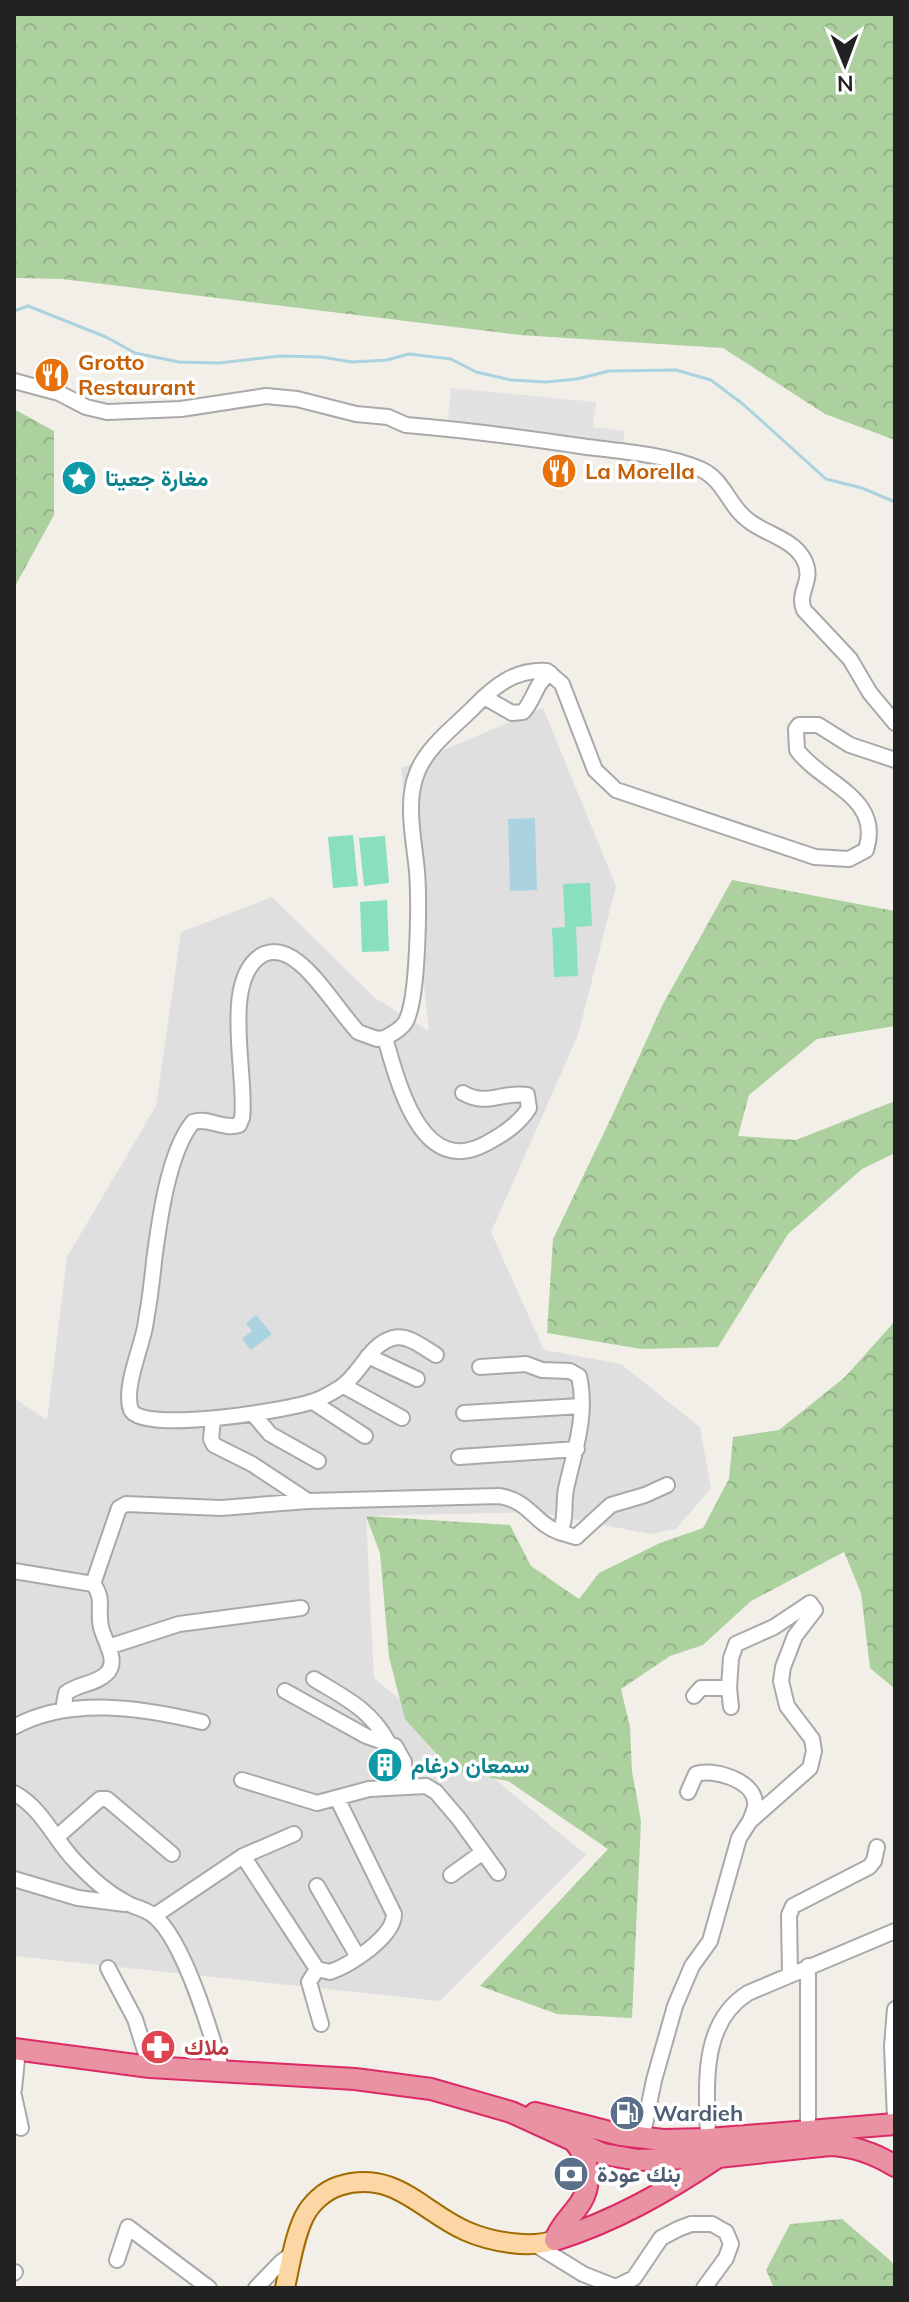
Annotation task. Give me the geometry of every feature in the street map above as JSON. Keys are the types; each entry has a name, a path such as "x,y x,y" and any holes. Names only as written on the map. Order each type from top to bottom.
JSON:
{"highway":[{"path":"15,2049 150,2067 355,2079 447,2092 511,2112 603,2154 638,2160 808,2130 895,2122"},
{"path":"511,2112 539,2114 632,2137 713,2148 848,2145 870,2152 895,2166"},
{"path":"588,2172 603,2154 632,2137"},
{"path":"546,2242 582,2200 588,2172 586,2160 573,2141"},
{"path":"546,2242 599,2226 647,2202 713,2148"}],"main road":[{"path":"285,2288 304,2216 320,2196 332,2188 366,2181 405,2192 468,2232 519,2244 546,2242"}],"street":[{"path":"14,381 59,393 86,407 107,412 181,409 280,396 356,414 388,417 406,425 643,454 688,465 710,474 743,517 762,531 795,547 808,570 809,578 801,600 804,610 850,659 870,693 895,723"},
{"path":"436,1355 404,1337 397,1337 383,1343 368,1356 344,1386 313,1402 254,1415 213,1419 140,1417 132,1411 129,1398 144,1330 164,1195 178,1151 193,1122 199,1120 230,1127 242,1121 238,1012 248,969 264,954 289,955 301,964 358,1032 377,1039 385,1038 404,1024 414,977 418,907 412,811 417,771 428,754 484,697 498,684 516,675 539,671 550,673 562,684 595,770 616,790 815,857 849,859 866,850 871,834 867,817 850,794 797,750 796,729 799,725 818,725 850,745 895,760"},
{"path":"484,697 512,713 523,712 536,686 550,673"},
{"path":"385,1038 410,1111 425,1133 442,1146 454,1151 473,1150 505,1132 529,1108 527,1095 518,1093 478,1100 463,1093"},
{"path":"368,1356 417,1379"},
{"path":"480,1367 526,1364 542,1370 575,1373 581,1382 577,1449 566,1490 563,1526 559,1532"},
{"path":"344,1386 402,1418"},
{"path":"313,1402 365,1436"},
{"path":"464,1413 581,1406"},
{"path":"254,1415 270,1434 318,1461"},
{"path":"213,1419 211,1439 214,1445 252,1464 308,1501"},
{"path":"459,1457 577,1449"},
{"path":"63,1710 66,1693 109,1672 112,1664 100,1625 100,1596 93,1584 119,1508 126,1504 209,1508 308,1501 511,1498 559,1532 576,1537 611,1505 667,1485"},
{"path":"14,1571 93,1584"},
{"path":"731,1707 731,1658 736,1644 774,1627 810,1603 815,1610 795,1636 781,1681 787,1706 812,1739 813,1758 810,1768 750,1821"},
{"path":"108,1647 179,1624 301,1608"},
{"path":"314,1679 366,1712 377,1722 388,1742"},
{"path":"694,1696 701,1688 729,1688"},
{"path":"285,1691 366,1736 395,1746 403,1756 403,1786"},
{"path":"14,1727 40,1714 63,1710 119,1709 202,1722"},
{"path":"632,2137 654,2080 677,2000 692,1966 710,1941 736,1846 750,1821 755,1803 747,1788 738,1781 703,1771 696,1774 688,1792"},
{"path":"242,1780 317,1803 369,1789 420,1785 436,1792 498,1873"},
{"path":"14,1793 32,1805 71,1857 97,1883 154,1916 166,1928 174,1940 208,2024 222,2071"},
{"path":"243,1856 317,1969 330,1972 358,1957 392,1929 394,1914 337,1798"},
{"path":"57,1837 100,1799 107,1799 172,1854"},
{"path":"154,1916 243,1856 294,1834"},
{"path":"790,1975 789,1915 793,1906 869,1867 874,1861 877,1847"},
{"path":"451,1875 483,1852"},
{"path":"14,1879 78,1898 130,1904"},
{"path":"317,1886 358,1957"},
{"path":"713,2148 707,2095 711,2046 729,2007 748,1993 808,1966 891,1936"},
{"path":"808,1966 808,2130"},
{"path":"108,1968 135,2019 150,2067"},
{"path":"317,1969 309,1982 321,2024"},
{"path":"895,2009 892,2046 895,2122"},
{"path":"14,2089 15,2049"},
{"path":"14,2096 21,2128"},
{"path":"546,2242 597,2281 616,2287 634,2278 667,2233 691,2224 712,2224 726,2232 731,2244 726,2258 704,2288"},
{"path":"117,2260 128,2227 209,2288"},
{"path":"256,2288 293,2253"}],"shaded area":[{"path":"451,388 596,402 593,427 625,431 622,453 446,436"},
{"path":"543,708 616,886 578,1035 491,1232 544,1350 621,1364 700,1427 711,1488 676,1529 650,1534 537,1512 366,1516 374,1678 586,1855 440,2001 14,1956 14,1398 47,1420 67,1257 156,1106 181,932 272,897 375,998 429,1031 401,768"}],"green space":[{"path":"14,14 895,14 895,440 825,414 723,348 520,335 62,279 14,278"},
{"path":"14,409 54,431 54,515 14,588"},
{"path":"353,835 358,886 333,888 328,837"},
{"path":"385,836 389,883 364,886 359,838"},
{"path":"732,880 895,911 895,1026 817,1039 749,1095 738,1136 796,1140 895,1101 895,1153 862,1169 788,1234 718,1347 641,1349 547,1333 553,1239 662,1006"},
{"path":"590,883 592,926 576,927 578,976 554,977 552,928 565,927 563,884"},
{"path":"387,900 389,951 362,952 360,902"},
{"path":"895,1321 895,1689 870,1668 861,1593 844,1552 751,1601 703,1645 670,1656 621,1689 630,1727 632,1771 641,1821 632,2018 557,2014 480,1986 608,1849 508,1781 452,1771 405,1719 389,1657 380,1553 366,1516 510,1525 531,1566 579,1599 599,1573 660,1543 703,1528 729,1479 733,1437 779,1430 845,1377"},
{"path":"842,2219 891,2261 895,2267 895,2288 774,2288 766,2270 790,2224"}],"water":[{"path":"535,818 537,890 510,891 508,819"},
{"path":"256,1315 272,1334 251,1350 242,1339 252,1331 246,1323"}],"waterway":[{"path":"14,311 28,306 106,337 135,353 179,362 219,363 280,356 321,357 352,362 387,360 409,354 451,359 476,372 511,380 546,382 609,371 676,370 711,380 744,405 826,479 862,488 895,502"}],"place":[{"name":"Grotto Restaurant","path":"52,375"},
{"name":"La Morella","path":"559,471"},
{"name":"مغارة جعيتا","path":"79,478"},
{"name":"سمعان درغام","path":"385,1765"},
{"name":"ملاك","path":"158,2047"},
{"name":"Wardieh","path":"627,2113"},
{"name":"بنك عودة","path":"571,2174"}]}
